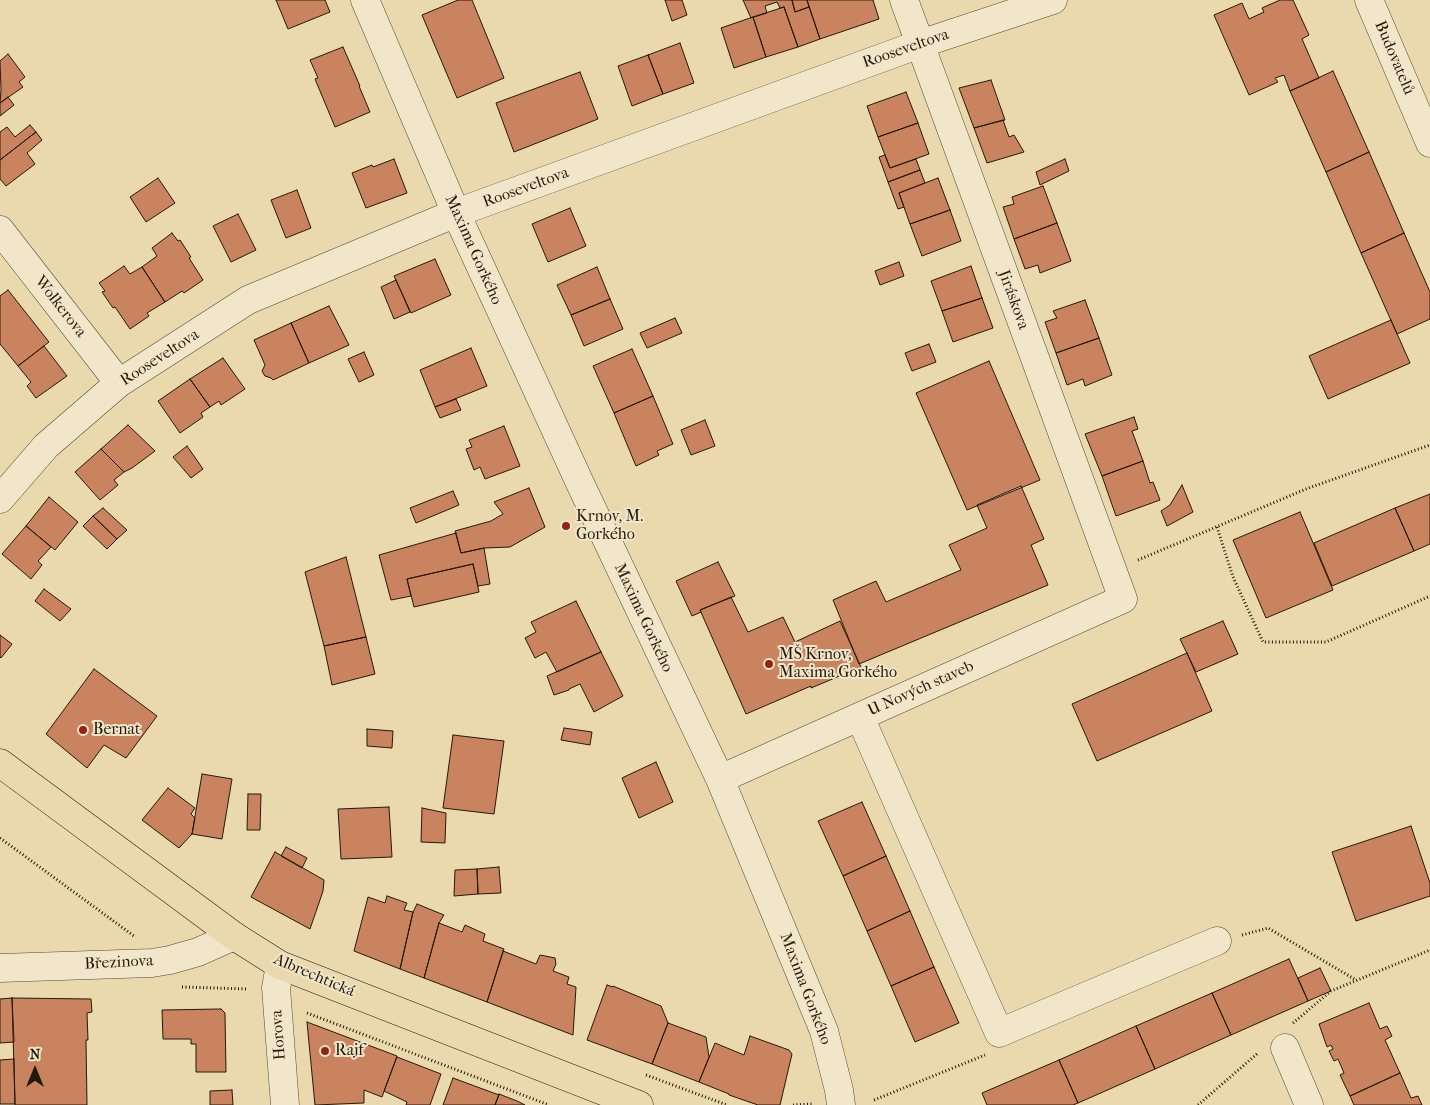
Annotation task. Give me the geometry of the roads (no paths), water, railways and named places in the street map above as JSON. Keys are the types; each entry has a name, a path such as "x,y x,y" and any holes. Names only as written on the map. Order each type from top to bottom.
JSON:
{"main road":[{"name":"Albrechtická","path":"0,763 234,936 280,965 639,1105"}],"street":[{"name":"Maxima Gorkého","path":"365,0 456,214 579,481 720,779 824,1032 839,1090 840,1105"},
{"name":"Jiráskova","path":"904,0 1123,599"},
{"name":"Rooseveltova","path":"0,499 46,446 120,383 248,300 456,214 920,44 1053,0"},
{"name":"Budovatelů","path":"1369,0 1430,143"},
{"name":"Wolkerova","path":"0,230 120,383"},
{"name":"U Nových staveb","path":"720,779 1123,599"},
{"path":"860,717 999,1033 1217,941"},
{"name":"Březinova","path":"0,968 152,963 198,952 234,936"},
{"name":"Horova","path":"280,965 276,988 284,1105"},
{"path":"1277,1042 1310,1105"}],"place":[{"name":"Krnov, M. Gorkého","path":"566,526"},
{"name":"MŠ Krnov, Maxima Gorkého","path":"769,664"},
{"name":"Bernat","path":"83,730"},
{"name":"Rajf","path":"325,1051"}]}
